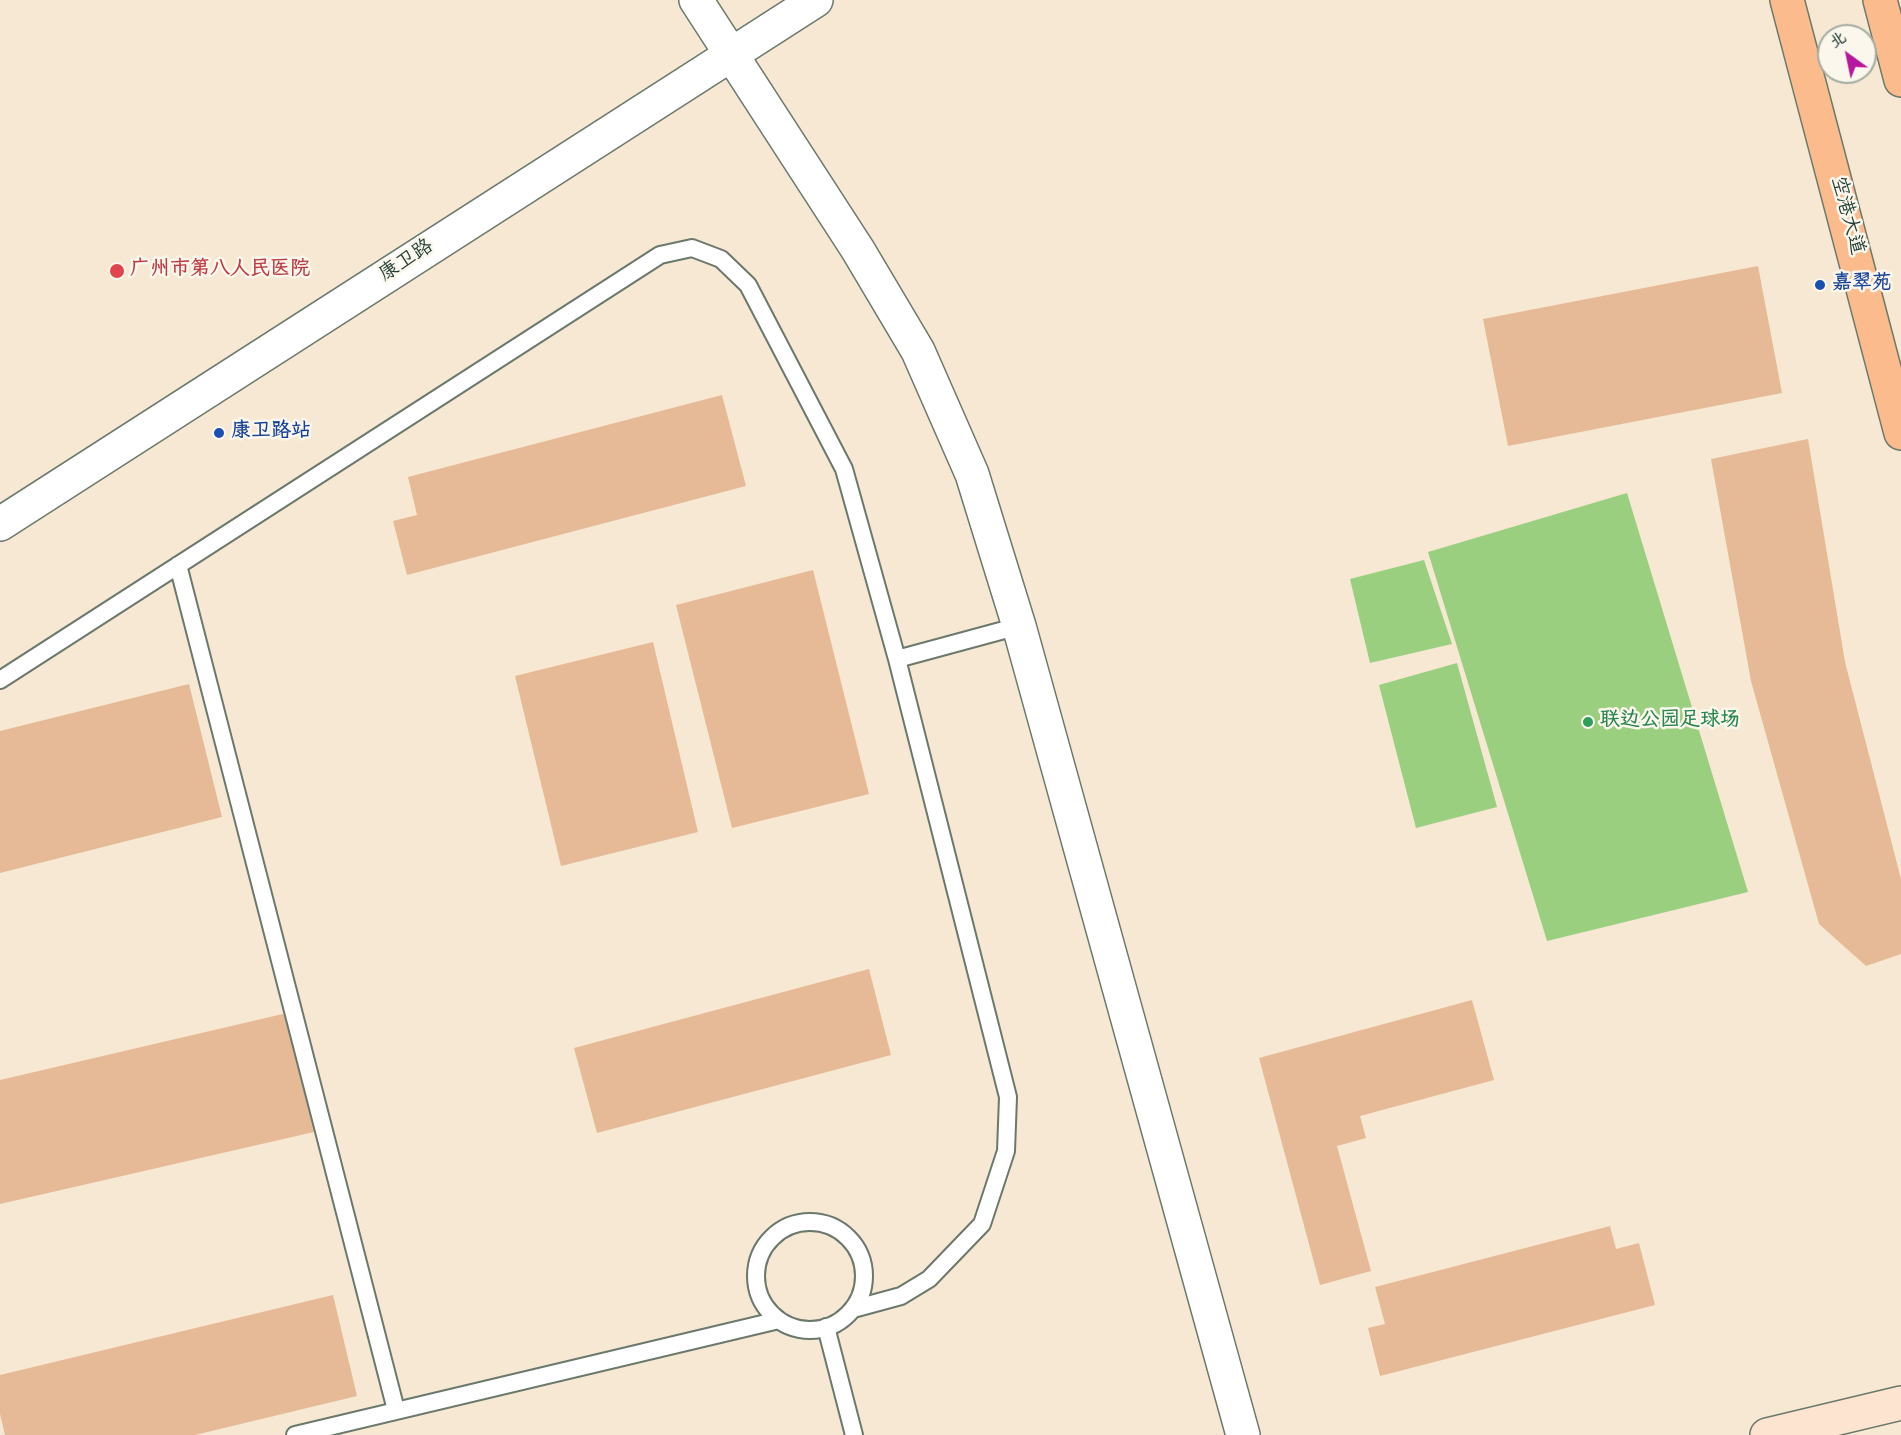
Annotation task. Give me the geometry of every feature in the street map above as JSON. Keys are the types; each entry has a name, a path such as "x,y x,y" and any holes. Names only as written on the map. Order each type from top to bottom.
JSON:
{"main road":[{"name":"空港大道","path":"1788,0 1901,433"},
{"path":"1880,0 1901,80"}],"street":[{"path":"696,0 858,250 918,351 972,474 1019,626 1243,1435"},
{"name":"康卫路","path":"0,524 816,0"},
{"path":"1767,1435 1901,1403"}],"lane":[{"path":"0,680 660,255 692,248 722,259 748,285 844,469 897,659 1008,1096 1006,1151 982,1224 959,1251 929,1280 901,1296 853,1309 826,1327 797,1328 779,1320 762,1301 756,1270 762,1252 772,1237 801,1222 830,1225 852,1241 860,1253 864,1271 864,1282 853,1309"},
{"path":"178,565 396,1410"},
{"path":"897,659 1019,626"},
{"path":"295,1435 779,1320"},
{"path":"826,1327 854,1435"}],"green space":[{"name":"联边公园足球场","path":"1627,493 1748,892 1547,941 1428,552"},
{"path":"1424,560 1452,644 1370,663 1350,579"},
{"path":"1457,663 1497,807 1416,828 1379,685"}],"building":[{"path":"1758,266 1782,393 1508,446 1483,319"},
{"path":"722,395 746,486 407,575 393,521 417,515 408,477"},
{"path":"1808,439 1845,662 1901,879 1901,954 1866,966 1819,924 1751,681 1711,459"},
{"path":"813,570 869,794 732,828 676,605"},
{"path":"653,642 698,832 561,866 515,676"},
{"path":"189,684 222,817 0,873 0,731"},
{"path":"869,969 891,1055 597,1133 574,1048"},
{"path":"1472,1000 1494,1080 1360,1116 1366,1138 1337,1146 1371,1271 1320,1285 1259,1058"},
{"path":"287,1013 314,1132 0,1204 0,1080"},
{"path":"1610,1226 1616,1249 1639,1243 1655,1305 1380,1376 1368,1328 1385,1324 1375,1287"},
{"path":"333,1295 357,1396 195,1435 5,1435 0,1414 0,1375"}],"place":[{"name":"广州市第八人民医院","path":"117,271"},
{"name":"嘉翠苑","path":"1820,285"},
{"name":"康卫路站","path":"219,433"},
{"name":"联边公园足球场","path":"1588,722"}]}
